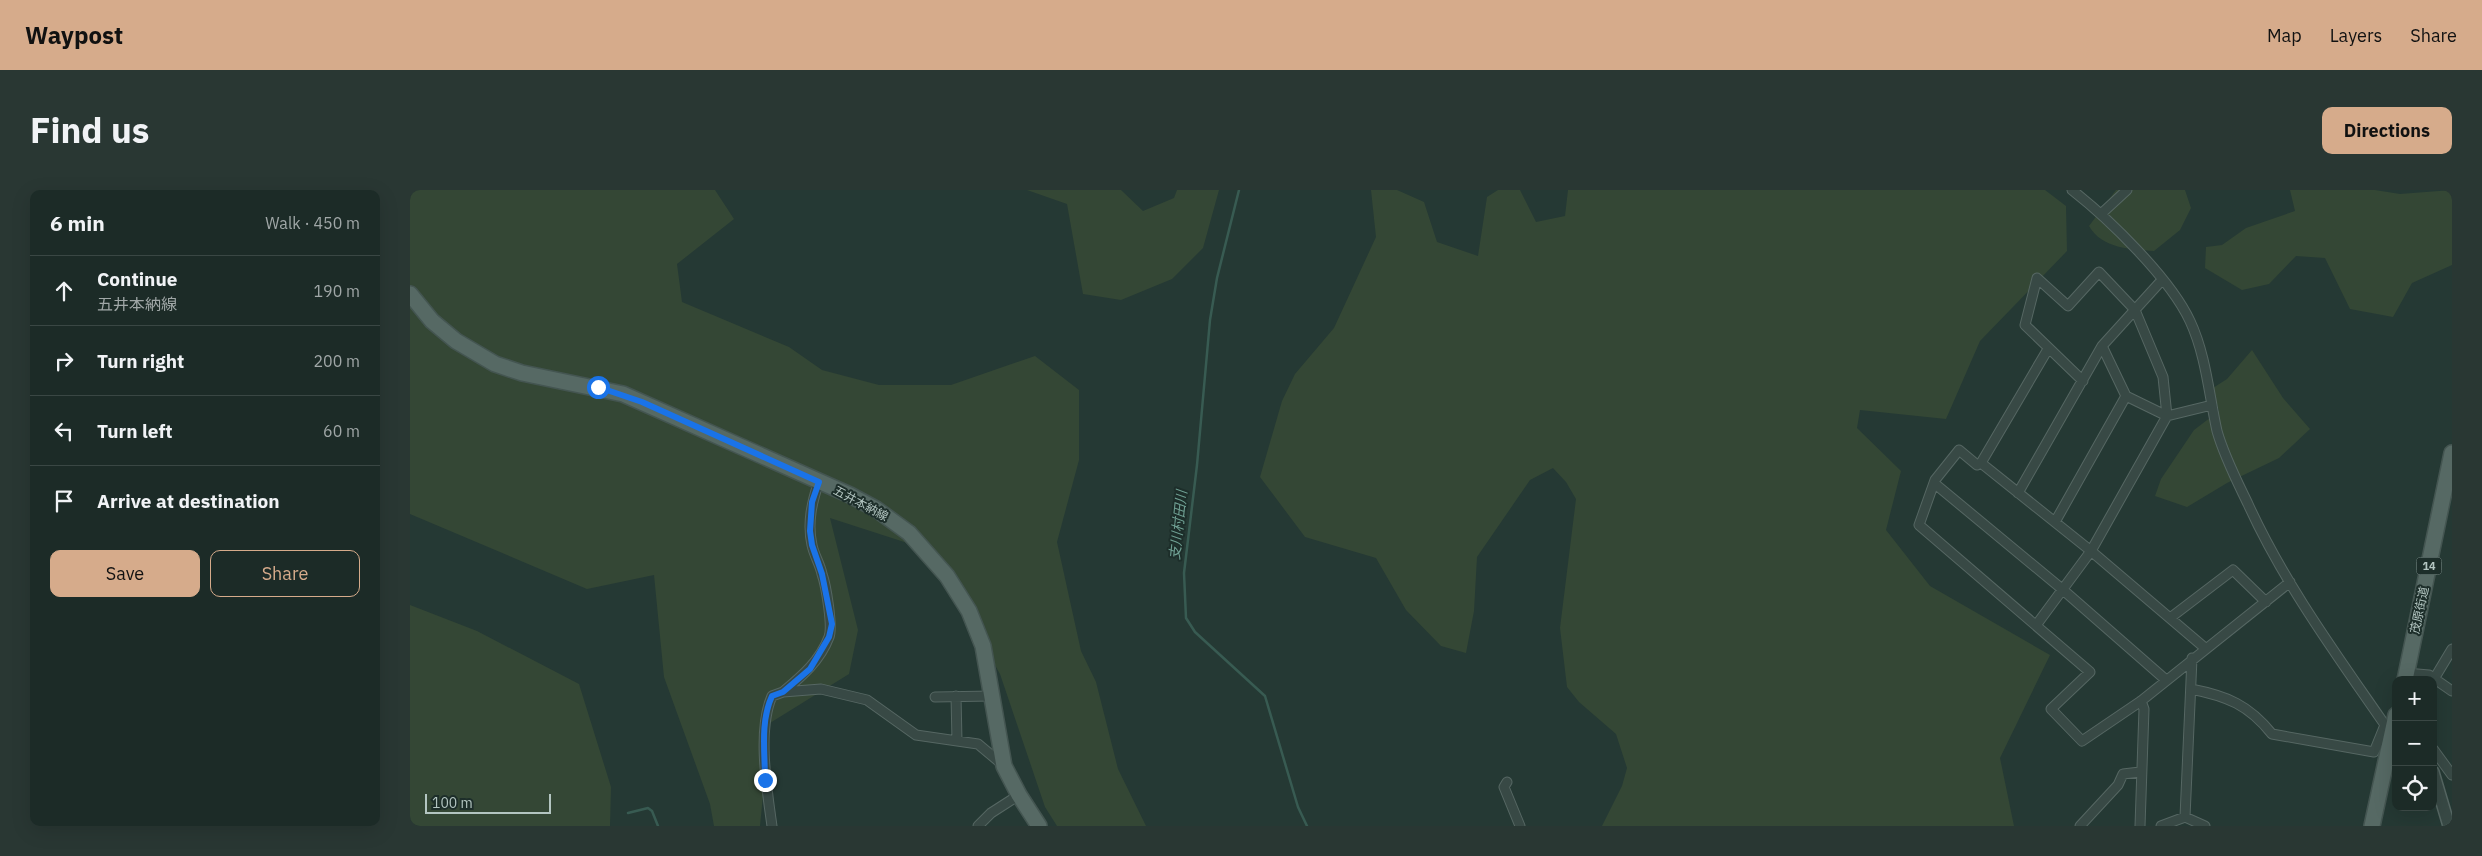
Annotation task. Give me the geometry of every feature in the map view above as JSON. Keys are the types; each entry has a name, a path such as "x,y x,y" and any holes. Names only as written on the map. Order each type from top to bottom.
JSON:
{"main road":[{"name":"五井本納線","path":"410,294 432,321 467,349 495,364 522,372 623,394 850,495 894,521 909,533 947,576 969,611 983,646 1004,766 1019,795 1039,826"},
{"name":"茂原街道","path":"2406,676 2452,452"},
{"path":"2372,826 2391,722"}],"street":[{"path":"2072,190 2102,213 2162,280 2190,322 2203,360 2218,433 2228,461 2249,507 2290,582 2327,642 2391,722 2374,752 2272,734 2258,716 2220,695 2191,689"},
{"path":"2102,213 2127,190"},
{"path":"2037,624 2091,551 2167,416 2163,377 2135,310 2099,272 2068,306 2037,278 2025,325 2083,381"},
{"path":"2018,493 2102,346 2162,280"},
{"path":"2102,346 2126,396 2167,416 2212,405"},
{"path":"2048,349 1981,463 1977,465 1959,450 1934,483 1918,525 2037,624 2090,672 2051,709 2082,741 2141,701 2192,658 2290,582"},
{"path":"2055,522 2126,396"},
{"path":"1981,463 2091,551 2205,648"},
{"path":"783,692 810,669 829,637 832,624 822,574 812,545 810,531 812,502 819,482"},
{"path":"1934,483 2062,589 2166,680"},
{"path":"2170,618 2233,570 2266,602"},
{"path":"2436,676 2452,649"},
{"path":"2185,817 2192,658"},
{"path":"2437,681 2452,691"},
{"path":"772,826 765,780 766,712 772,696 783,692 821,689 848,697 860,698 916,735 978,744 1004,766"},
{"path":"956,696 957,741"},
{"path":"935,697 992,696"},
{"path":"2140,826 2140,772 2144,709 2141,701"},
{"path":"2437,754 2452,775"},
{"path":"2080,826 2118,785 2123,774 2140,772"},
{"path":"1506,782 1504,788 1520,826"},
{"path":"2437,786 2448,826"},
{"path":"978,826 991,813 1019,795"},
{"path":"2161,826 2185,817 2206,826"}],"green space":[{"path":"410,190 715,190 734,219 677,264 682,302 789,347 822,370 879,385 951,385 1035,356 1079,390 1079,460 1057,542 1081,651 1096,682 1118,769 1146,826 1057,826 1045,807 1000,674 929,550 830,518 858,630 849,674 770,723 760,826 714,826 710,804 664,677 654,575 587,589 410,514"},
{"path":"1027,190 1121,190 1143,211 1174,198 1177,190 1219,190 1203,248 1172,279 1121,300 1083,294 1067,204"},
{"path":"1371,190 1397,190 1424,202 1437,242 1478,256 1487,197 1498,190 1520,190 1536,222 1565,216 1568,190 2045,190 2066,206 2067,251 1980,341 1946,419 1860,410 1857,428 1901,471 1886,530 1930,586 2050,655 2000,758 2014,826 1602,826 1622,786 1627,768 1616,734 1579,702 1567,687 1560,628 1576,499 1566,482 1553,468 1530,480 1477,557 1474,611 1466,653 1441,646 1406,610 1376,558 1305,537 1260,477 1282,401 1295,374 1334,328 1376,237"},
{"path":"2116,190 2185,190 2191,208 2180,230 2154,251 2118,246 2101,239 2089,226"},
{"path":"2290,190 2375,190 2400,194 2452,190 2452,265 2412,283 2393,317 2350,309 2325,258 2296,256 2269,284 2242,290 2205,268 2206,247 2222,245 2246,228 2295,211"},
{"path":"2252,350 2283,398 2310,429 2279,458 2227,483 2187,507 2155,496 2161,479 2194,430 2219,411 2213,388 2227,379"},
{"path":"410,605 477,631 579,684 611,787 610,826 410,826"}],"waterway":[{"name":"支川村田川","path":"1239,190 1217,278 1210,320 1197,465 1184,573 1186,618 1195,632 1265,696 1298,807 1307,826"},
{"path":"628,813 648,808 652,811 658,826"}],"route":[{"path":"598,387 642,402 819,482 812,502 810,531 812,545 822,574 832,624 829,637 810,669 783,692 772,696 768,704 765,724 765,780"}]}
